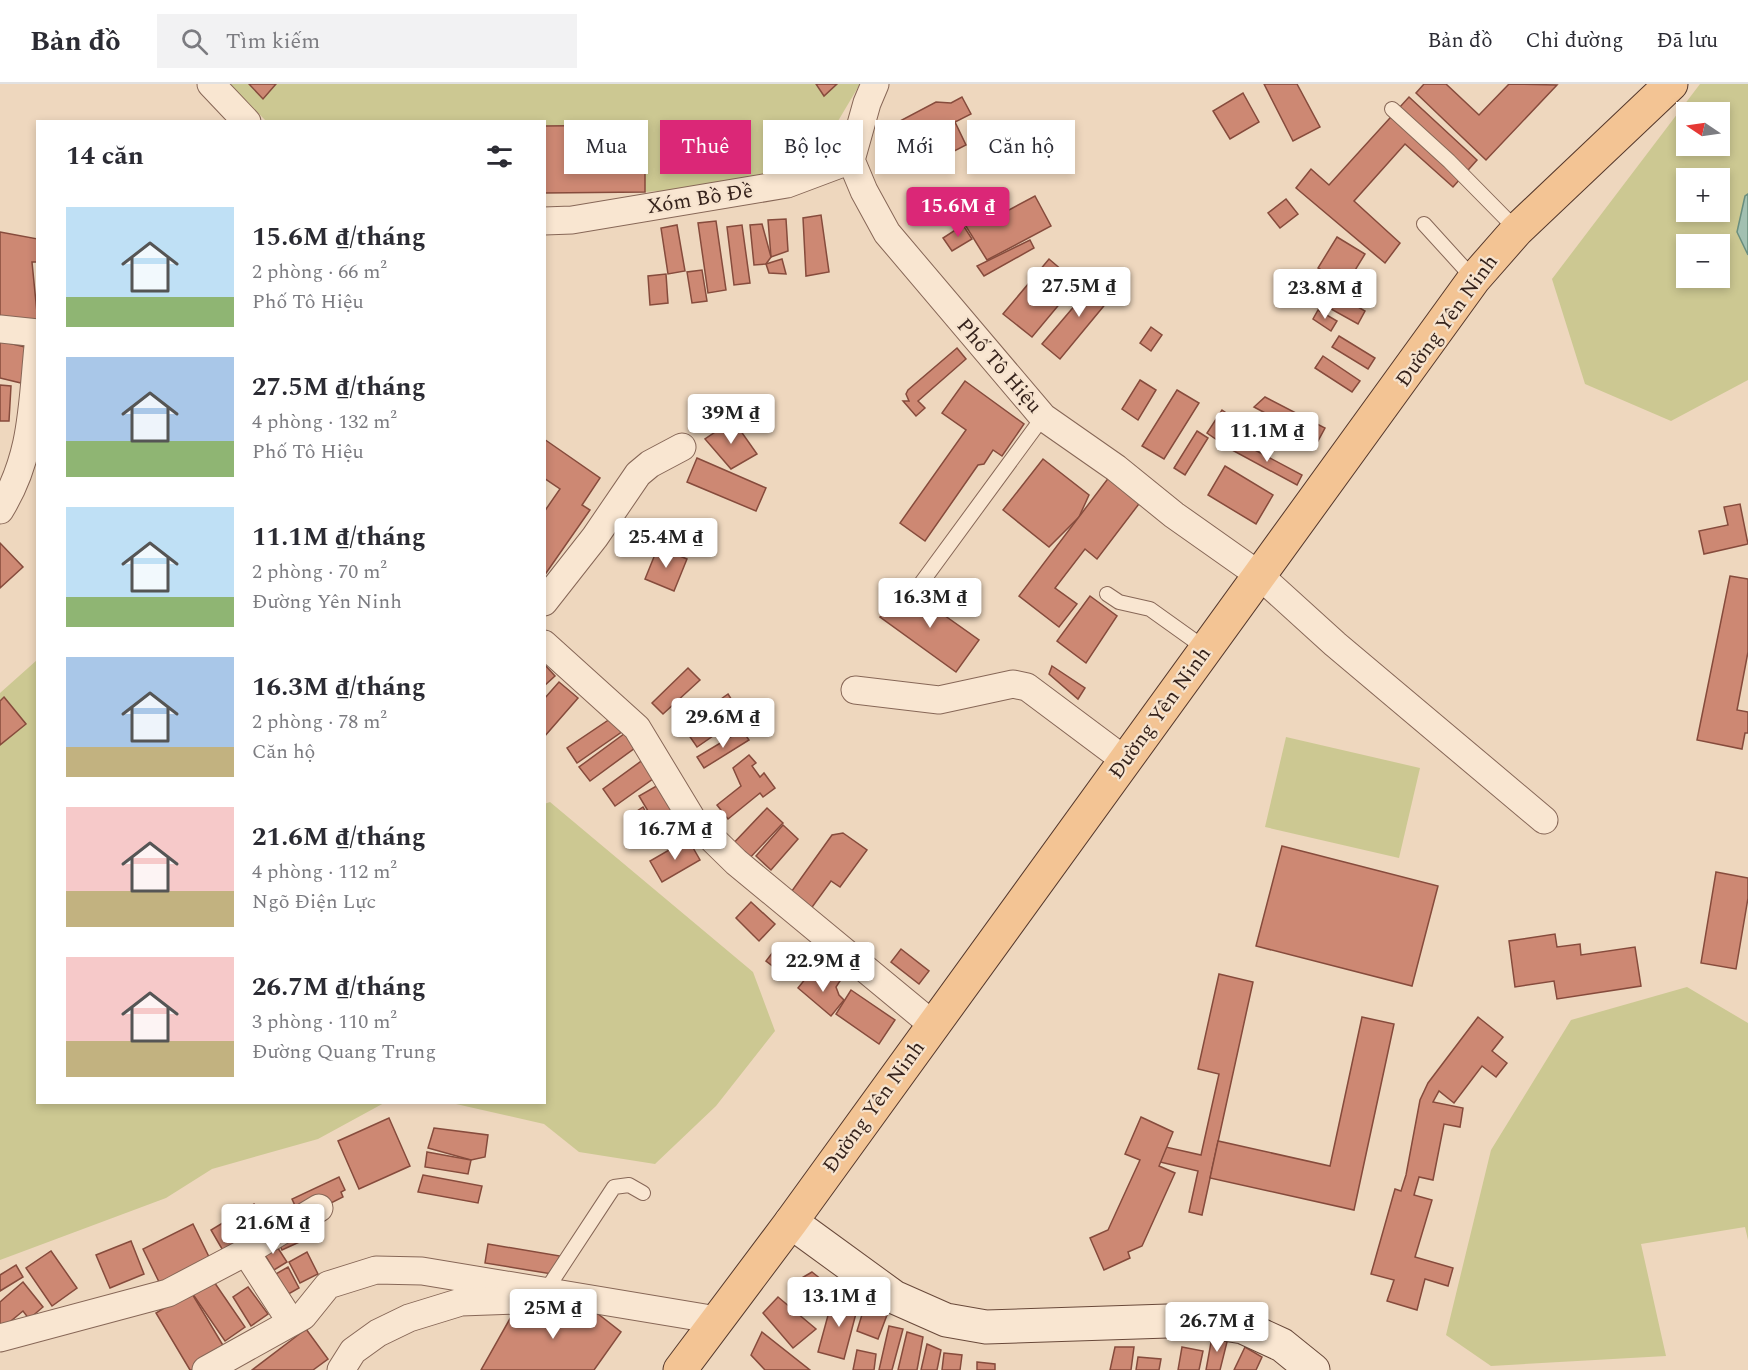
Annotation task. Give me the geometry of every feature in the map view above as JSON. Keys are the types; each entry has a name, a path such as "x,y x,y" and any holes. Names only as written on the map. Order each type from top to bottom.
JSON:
{"main road":[{"name":"Đường Yên Ninh","path":"680,1370 791,1222 1474,279 1517,230 1671,84"}],"street":[{"path":"211,84 245,120"},
{"path":"862,120 875,84"},
{"name":"Xóm Bồ Đề","path":"546,221 572,220 787,184 814,174"},
{"name":"Phố Tô Hiệu","path":"857,174 887,233 1043,417 1116,468 1174,515 1259,575 1335,644 1544,820"},
{"path":"0,328 36,333"},
{"path":"0,510 13,489 27,451 36,365"},
{"path":"546,599 595,537 638,474 650,464 682,447"},
{"path":"546,646 637,728 692,819 736,862 933,1025"},
{"path":"855,690 939,700 1014,684 1027,687 1126,760"},
{"path":"0,1338 168,1293 246,1252 319,1208"},
{"path":"791,1222 894,1297 946,1320 986,1327 1198,1320 1243,1327 1282,1345 1312,1370"},
{"path":"246,1252 291,1322"},
{"path":"206,1370 303,1316 328,1285 376,1270 422,1271 717,1320"},
{"path":"341,1370 353,1352 378,1333 409,1318 440,1308 461,1302 579,1298"}],"lane":[{"path":"1392,109 1449,161 1517,230"},
{"path":"1424,224 1474,279"},
{"path":"914,594 1043,417"},
{"path":"1107,594 1119,602 1150,609 1206,649"},
{"path":"545,1292 614,1187 629,1185 643,1193"}],"shaded area":[{"path":"230,84 860,84 839,120 763,120 763,174 783,174 726,186 645,192 546,193 546,120 265,120"},
{"path":"1700,84 1748,84 1748,194 1745,196 1737,232 1748,256 1748,380 1671,421 1585,384 1552,279 1676,116 1676,156 1730,156 1730,102 1686,102"},
{"path":"1748,194 1748,255 1737,232 1745,196"},
{"path":"36,661 36,1104 382,1104 318,1139 212,1169 166,1198 0,1260 0,693"},
{"path":"1286,737 1420,768 1399,858 1265,827"},
{"path":"550,802 753,972 775,1031 716,1106 655,1164 579,1152 544,1124 456,1104 546,1104 546,803"},
{"path":"1687,987 1748,1023 1748,1240 1745,1227 1641,1244 1666,1356 1491,1366 1446,1335 1491,1150 1571,1020"}],"building":[{"path":"249,84 276,84 263,99"},
{"path":"816,84 837,84 824,96"},
{"path":"1264,84 1297,84 1320,127 1293,141"},
{"path":"1424,84 1446,84 1479,115 1509,84 1557,85 1486,160 1416,93"},
{"path":"1243,93 1259,122 1230,139 1213,111"},
{"path":"962,97 971,114 955,122 955,120 902,120 936,102 951,103"},
{"path":"1409,97 1477,160 1453,187 1405,144 1354,201 1400,243 1385,263 1296,188 1311,169 1329,185"},
{"path":"955,122 966,145 955,151"},
{"path":"546,126 564,126 564,174 645,174 645,192 546,193"},
{"path":"1035,196 1051,226 987,260 959,215 985,201 994,218"},
{"path":"1286,199 1298,214 1280,228 1268,213"},
{"path":"821,215 829,272 806,276 803,218"},
{"path":"786,219 788,251 771,257 768,220"},
{"path":"716,221 726,290 708,293 698,223"},
{"path":"762,224 771,257 766,264 754,265 750,225"},
{"path":"677,225 685,271 668,274 661,228"},
{"path":"742,225 750,283 734,285 727,227"},
{"path":"963,225 972,239 952,251 943,238"},
{"path":"0,232 36,239 36,262 32,262 36,323 0,317"},
{"path":"1337,237 1365,254 1346,285 1318,268"},
{"path":"1030,240 1034,248 984,276 977,266"},
{"path":"782,259 786,274 769,273 766,264"},
{"path":"1049,259 1077,283 1032,337 1003,314"},
{"path":"702,270 707,301 692,303 687,272"},
{"path":"666,274 668,303 650,305 648,276"},
{"path":"1100,276 1117,290 1060,359 1042,344"},
{"path":"1329,290 1365,311 1358,324 1322,304"},
{"path":"1318,310 1337,321 1331,331 1313,319"},
{"path":"1151,327 1162,335 1151,351 1140,343"},
{"path":"1339,336 1375,358 1368,369 1332,347"},
{"path":"0,341 29,348 21,383 0,378"},
{"path":"957,348 966,359 918,401 925,408 916,416 903,401 909,401 906,394 908,390"},
{"path":"1323,356 1360,381 1352,392 1315,368"},
{"path":"1140,380 1156,390 1138,420 1122,409"},
{"path":"965,381 1024,424 1002,456 993,450 984,464 978,465 925,541 900,523 966,430 942,413"},
{"path":"0,385 11,386 9,421 0,421"},
{"path":"1177,390 1199,403 1164,459 1142,446"},
{"path":"1265,397 1325,428 1318,441 1254,407"},
{"path":"1222,410 1235,419 1220,442 1207,433"},
{"path":"733,420 757,454 731,469 705,439"},
{"path":"1197,431 1208,438 1185,475 1174,468"},
{"path":"546,440 600,478 582,505 590,510 546,573 546,509 560,489 546,479"},
{"path":"1238,441 1302,475 1297,485 1232,450"},
{"path":"697,458 766,488 756,511 687,482"},
{"path":"1043,459 1089,495 1079,517 1049,547 1003,510"},
{"path":"1225,466 1273,495 1256,524 1208,495"},
{"path":"1116,468 1148,492 1097,559 1085,549 1055,588 1077,604 1059,627 1019,596"},
{"path":"1740,504 1748,544 1704,554 1699,531 1728,525 1724,507"},
{"path":"0,543 23,567 0,588"},
{"path":"658,547 687,559 674,591 645,579"},
{"path":"1730,576 1748,579 1748,652 1737,710 1748,712 1748,733 1745,733 1742,749 1697,740"},
{"path":"903,586 979,640 956,672 880,617"},
{"path":"1090,596 1117,616 1086,663 1057,641"},
{"path":"546,666 555,676 546,684"},
{"path":"1052,666 1085,688 1078,699 1049,674"},
{"path":"688,668 700,680 663,714 652,703"},
{"path":"559,682 578,698 546,735 546,697"},
{"path":"728,694 742,716 697,747 686,731 699,717 696,712 705,701 711,706"},
{"path":"4,697 26,724 0,745 0,701"},
{"path":"613,717 623,731 577,763 567,748"},
{"path":"742,730 749,740 704,768 697,757"},
{"path":"628,731 639,745 590,781 579,767"},
{"path":"749,755 756,763 752,766 760,777 764,773 775,788 763,797 760,793 728,819 717,805 741,786 733,768"},
{"path":"644,759 657,776 615,806 603,789"},
{"path":"660,784 678,814 657,826 639,796"},
{"path":"643,807 651,821 638,829 631,815"},
{"path":"767,808 783,823 745,863 729,848"},
{"path":"783,825 798,839 771,870 756,856"},
{"path":"843,833 867,850 840,887 831,881 810,910 789,895 832,835"},
{"path":"688,839 700,860 662,882 650,861"},
{"path":"1282,846 1438,886 1412,986 1256,946"},
{"path":"1716,872 1748,878 1748,898 1736,969 1701,963"},
{"path":"751,902 775,924 759,941 736,918"},
{"path":"1555,934 1557,947 1580,944 1581,955 1635,947 1641,986 1557,999 1554,981 1515,987 1509,941"},
{"path":"776,948 793,962 783,974 766,961"},
{"path":"901,949 929,971 919,984 891,962"},
{"path":"830,974 840,981 836,987 844,1000 831,1016 798,988 806,978 825,981"},
{"path":"1219,974 1253,982 1202,1215 1189,1212 1198,1171 1160,1162 1166,1147 1201,1155 1219,1074 1198,1069"},
{"path":"851,990 895,1020 879,1044 836,1014"},
{"path":"1362,1017 1394,1024 1354,1210 1210,1178 1218,1141 1330,1166"},
{"path":"1478,1017 1503,1037 1492,1051 1507,1063 1496,1077 1482,1066 1454,1103 1439,1091 1433,1102 1463,1108 1460,1127 1444,1124 1433,1180 1419,1177 1414,1195 1432,1200 1415,1257 1453,1268 1448,1286 1425,1279 1417,1310 1387,1301 1394,1280 1371,1274 1395,1189 1401,1191 1406,1175 1420,1100 1428,1083"},
{"path":"1141,1117 1173,1132 1159,1166 1175,1173 1142,1246 1128,1252 1130,1258 1104,1270 1090,1238 1108,1230 1140,1160 1125,1154"},
{"path":"389,1118 410,1166 359,1189 338,1141"},
{"path":"434,1128 488,1135 485,1157 471,1160 428,1148"},
{"path":"427,1152 471,1160 468,1174 425,1167"},
{"path":"423,1175 482,1186 478,1203 418,1192"},
{"path":"339,1177 345,1190 341,1192 343,1197 327,1205 297,1210 292,1199"},
{"path":"254,1204 269,1229 225,1254 211,1230"},
{"path":"193,1224 211,1261 161,1286 143,1249"},
{"path":"302,1224 308,1238 282,1250 276,1236"},
{"path":"272,1239 287,1262 274,1270 260,1247"},
{"path":"131,1241 144,1274 110,1288 96,1255"},
{"path":"488,1244 560,1256 552,1274 485,1263"},
{"path":"51,1251 77,1288 52,1306 26,1268"},
{"path":"307,1252 318,1274 300,1283 289,1262"},
{"path":"16,1265 23,1277 0,1291 0,1275"},
{"path":"288,1267 299,1288 285,1296 274,1275"},
{"path":"812,1272 831,1287 818,1303 795,1282"},
{"path":"210,1276 245,1327 225,1341 190,1290"},
{"path":"23,1282 43,1307 29,1319 23,1311 0,1330 0,1302"},
{"path":"248,1287 268,1314 251,1326 233,1297"},
{"path":"191,1292 227,1352 198,1370 190,1370 156,1313"},
{"path":"778,1297 816,1329 793,1348 763,1313"},
{"path":"833,1297 859,1302 844,1359 818,1352"},
{"path":"588,1306 621,1332 594,1370 481,1370 516,1308"},
{"path":"864,1308 887,1315 878,1339 857,1331"},
{"path":"889,1326 903,1329 892,1370 879,1370"},
{"path":"306,1329 328,1359 313,1370 252,1370"},
{"path":"762,1332 810,1370 765,1370 751,1355"},
{"path":"907,1332 923,1337 917,1370 898,1370"},
{"path":"1212,1337 1228,1338 1220,1370 1206,1370"},
{"path":"927,1344 941,1350 937,1370 921,1370"},
{"path":"1115,1347 1134,1347 1131,1370 1110,1370"},
{"path":"1182,1347 1203,1351 1199,1370 1178,1370"},
{"path":"1245,1347 1262,1357 1256,1370 1234,1370"},
{"path":"857,1350 876,1354 874,1370 853,1370"},
{"path":"944,1353 962,1355 960,1370 942,1370"},
{"path":"1138,1357 1161,1359 1159,1370 1136,1370"},
{"path":"977,1362 995,1364 995,1370 977,1370"}]}
